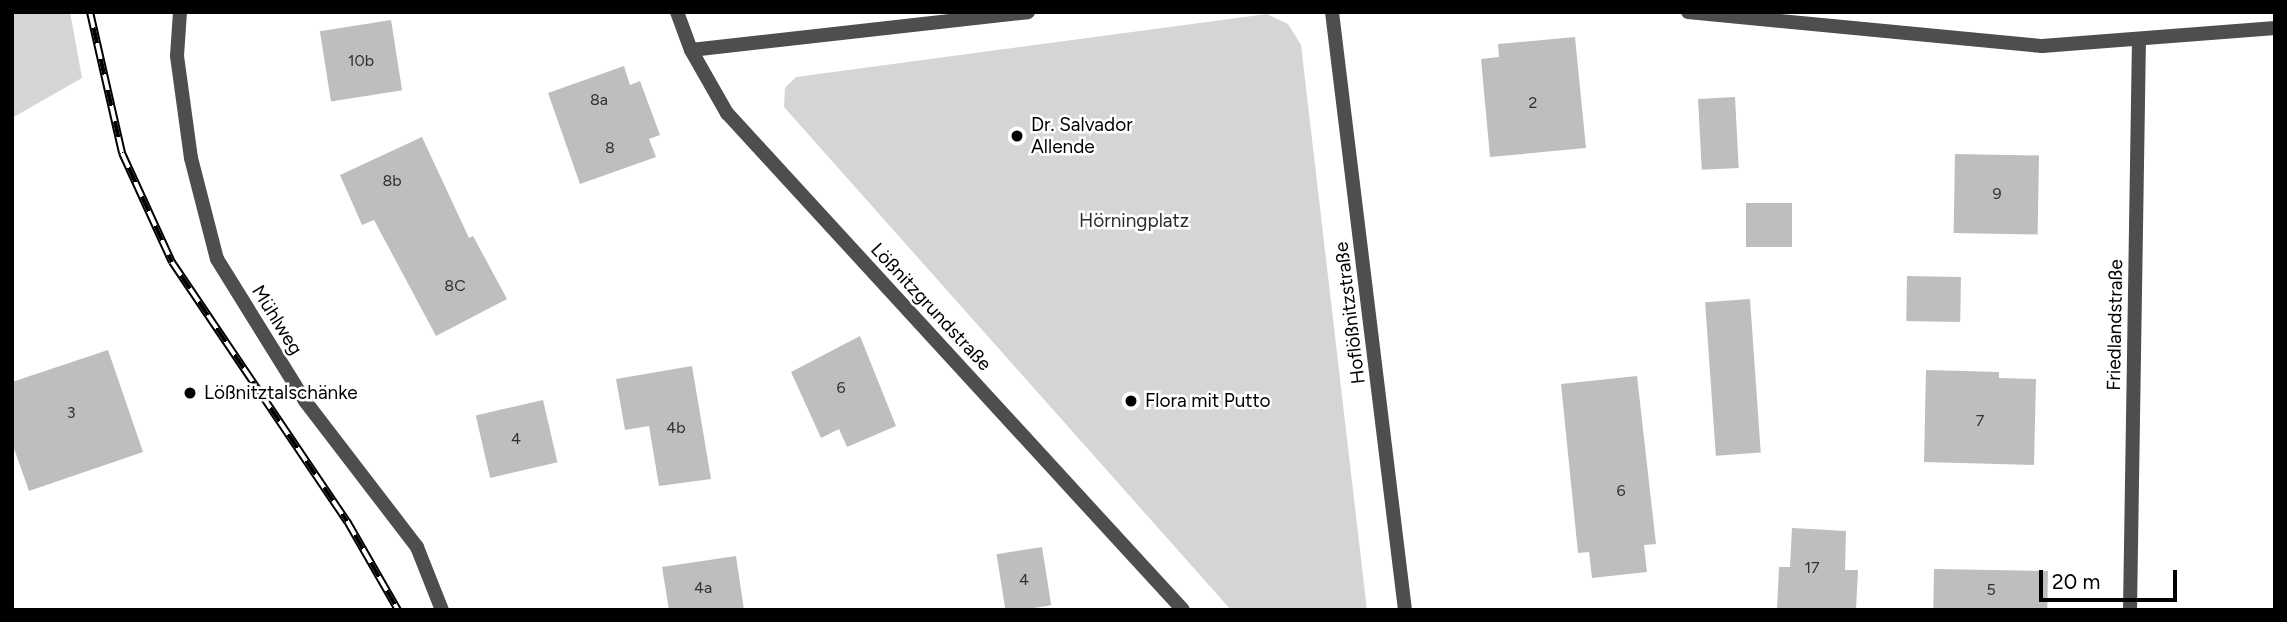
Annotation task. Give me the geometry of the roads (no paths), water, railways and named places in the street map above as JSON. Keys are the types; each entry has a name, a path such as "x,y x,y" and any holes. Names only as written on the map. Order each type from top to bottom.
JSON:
{"street":[{"name":"Mühlweg","path":"180,12 177,56 191,158 217,260 305,401 417,547 442,610"},
{"name":"Lößnitzgrundstraße","path":"677,12 691,50 727,113 1183,610"},
{"path":"691,50 1028,12"},
{"name":"Hoflößnitzstraße","path":"1332,12 1405,610"},
{"path":"1688,12 2042,46 2275,28"},
{"name":"Friedlandstraße","path":"2130,610 2139,40"}],"railway":[{"path":"90,12 122,153 172,262 347,521 398,610"}],"place":[{"name":"Dr. Salvador Allende","path":"1017,136"},
{"name":"Lößnitztalschänke","path":"190,393"},
{"name":"Flora mit Putto","path":"1131,401"}],"park label":[{"name":"Hörningplatz","path":"1134,221"}]}
